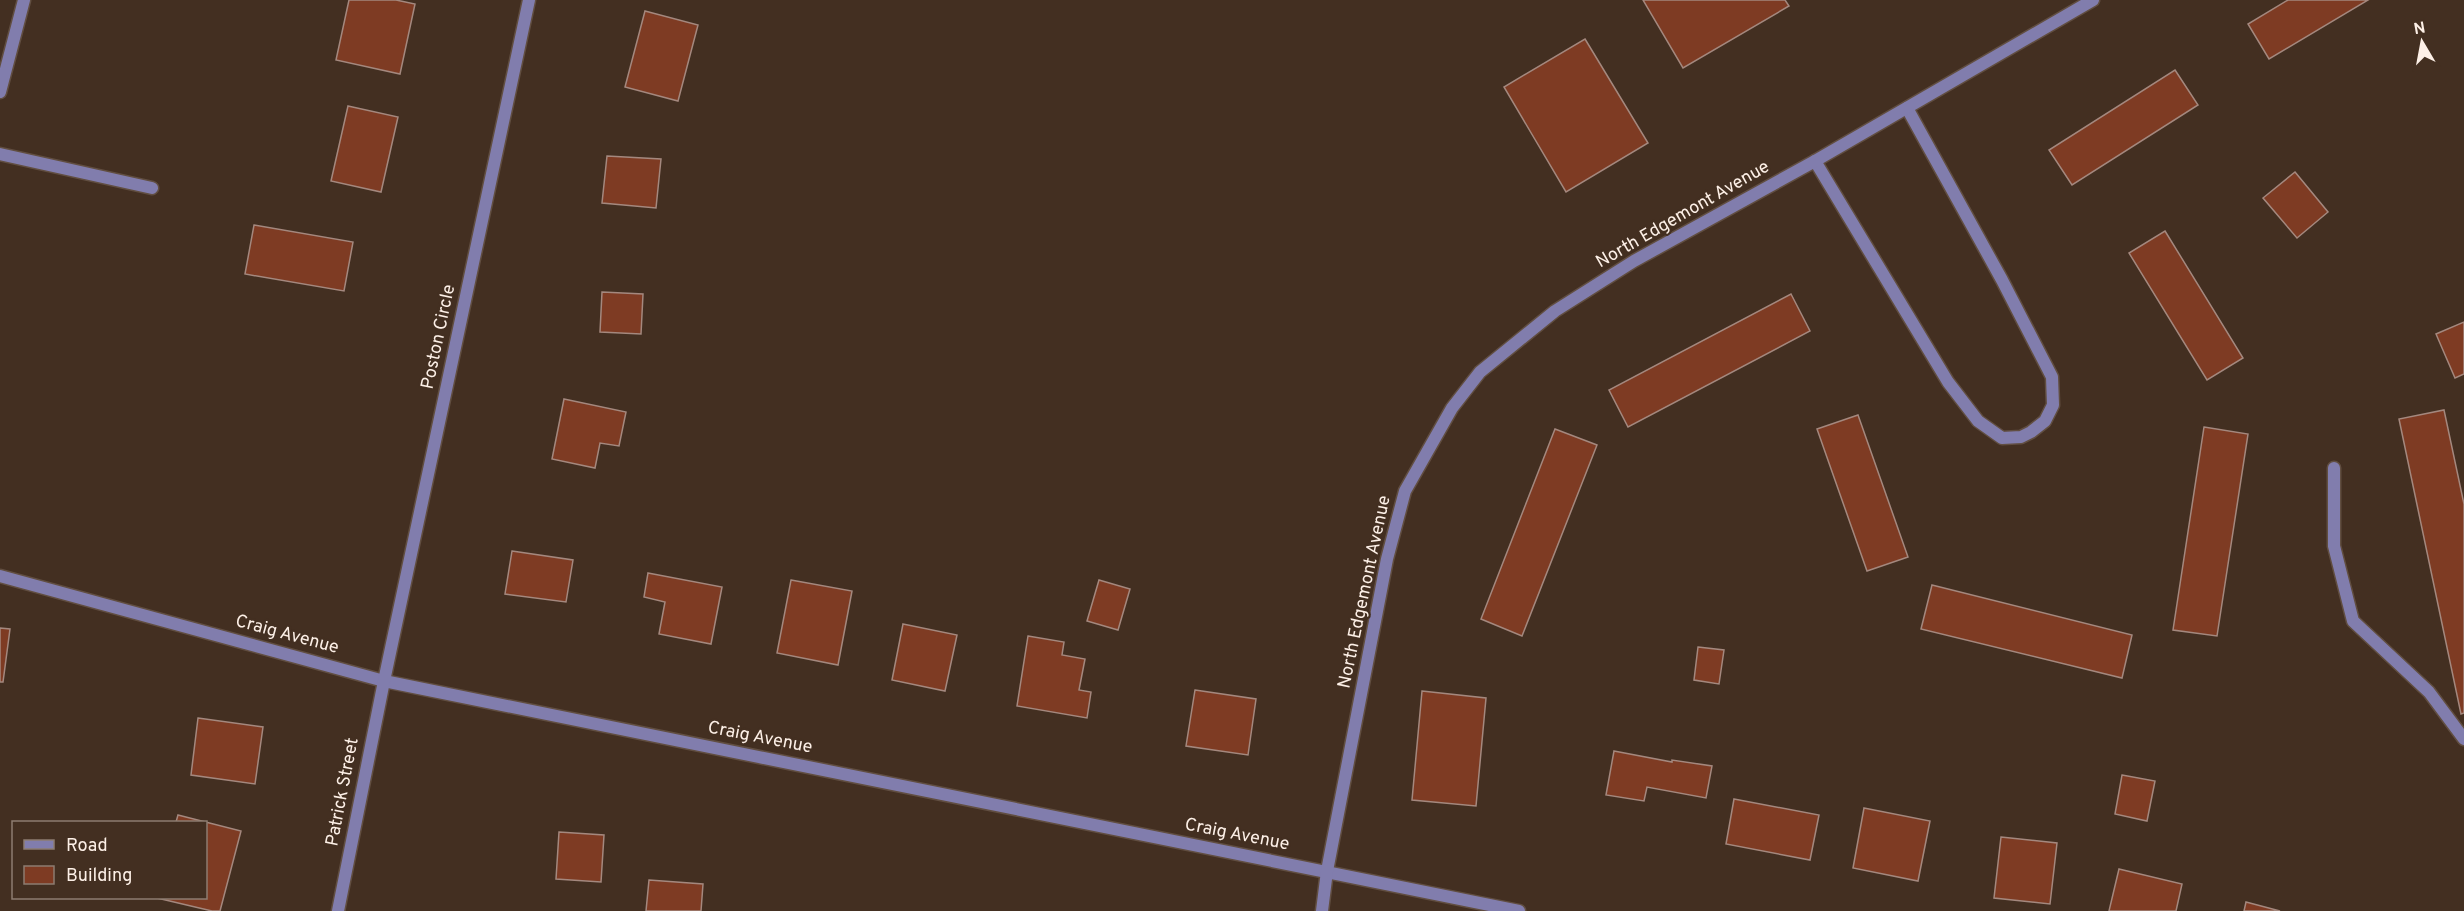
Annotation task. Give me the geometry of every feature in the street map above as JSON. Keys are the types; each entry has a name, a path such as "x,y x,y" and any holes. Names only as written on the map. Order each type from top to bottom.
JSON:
{"street":[{"path":"0,92 24,0"},
{"name":"Poston Circle","path":"384,681 529,0"},
{"name":"North Edgemont Avenue","path":"1322,911 1327,871 1387,559 1405,491 1452,408 1480,372 1555,311 1634,261 1815,161 2093,0"},
{"path":"1815,161 1948,382 1978,421 2002,438 2021,437 2031,432 2045,421 2053,405 2052,377 2002,280 1907,108"},
{"path":"0,154 152,188"},
{"path":"2334,468 2334,546 2354,621 2429,692 2464,739"},
{"name":"Craig Avenue","path":"0,576 384,681 1520,911"},
{"name":"Patrick Street","path":"338,911 384,681"}],"building":[{"path":"349,0 396,0 415,4 400,74 336,60"},
{"path":"1643,0 1785,0 1789,6 1683,68"},
{"path":"2288,0 2368,0 2269,59 2248,24"},
{"path":"645,11 698,25 678,101 625,87"},
{"path":"1585,39 1648,143 1566,192 1504,87"},
{"path":"2175,70 2198,105 2072,185 2049,150"},
{"path":"348,106 398,117 381,192 331,181"},
{"path":"607,156 661,159 656,208 602,203"},
{"path":"2295,172 2328,212 2297,238 2263,198"},
{"path":"254,225 353,242 344,291 245,274"},
{"path":"2165,231 2243,358 2207,380 2129,253"},
{"path":"602,292 643,294 641,334 600,332"},
{"path":"1791,294 1810,331 1628,427 1609,390"},
{"path":"2464,322 2464,374 2455,378 2436,334"},
{"path":"564,399 626,412 619,446 600,443 595,468 552,459"},
{"path":"2444,410 2464,504 2464,713 2461,714 2399,419"},
{"path":"1858,415 1908,557 1867,571 1817,429"},
{"path":"2204,427 2248,434 2217,636 2173,630"},
{"path":"1555,429 1597,445 1522,636 1481,619"},
{"path":"512,551 573,560 566,602 505,594"},
{"path":"648,573 722,587 711,644 659,634 665,602 644,597"},
{"path":"791,580 852,591 838,665 777,653"},
{"path":"1099,580 1130,589 1118,630 1087,621"},
{"path":"1932,585 2132,635 2122,678 1921,629"},
{"path":"903,624 957,635 945,691 892,680"},
{"path":"0,628 10,629 3,682 0,682"},
{"path":"1028,636 1064,642 1062,655 1085,659 1079,690 1091,692 1087,718 1017,706"},
{"path":"1698,647 1724,650 1719,684 1694,680"},
{"path":"1195,690 1256,699 1248,755 1186,746"},
{"path":"1422,691 1486,698 1476,806 1412,800"},
{"path":"198,718 263,727 255,784 191,775"},
{"path":"1614,751 1672,762 1672,760 1712,766 1706,798 1647,787 1644,801 1606,795"},
{"path":"2122,775 2155,781 2147,821 2115,814"},
{"path":"1734,799 1819,815 1810,860 1726,844"},
{"path":"1864,808 1930,821 1918,881 1853,868"},
{"path":"178,815 202,821 176,821"},
{"path":"207,822 241,831 220,911 161,899 207,899"},
{"path":"559,832 604,835 601,882 556,879"},
{"path":"2001,837 2057,843 2050,904 1994,898"},
{"path":"2119,869 2182,884 2176,911 2109,911"},
{"path":"649,880 703,884 701,911 646,911"},
{"path":"2246,902 2280,911 2244,911"}]}
